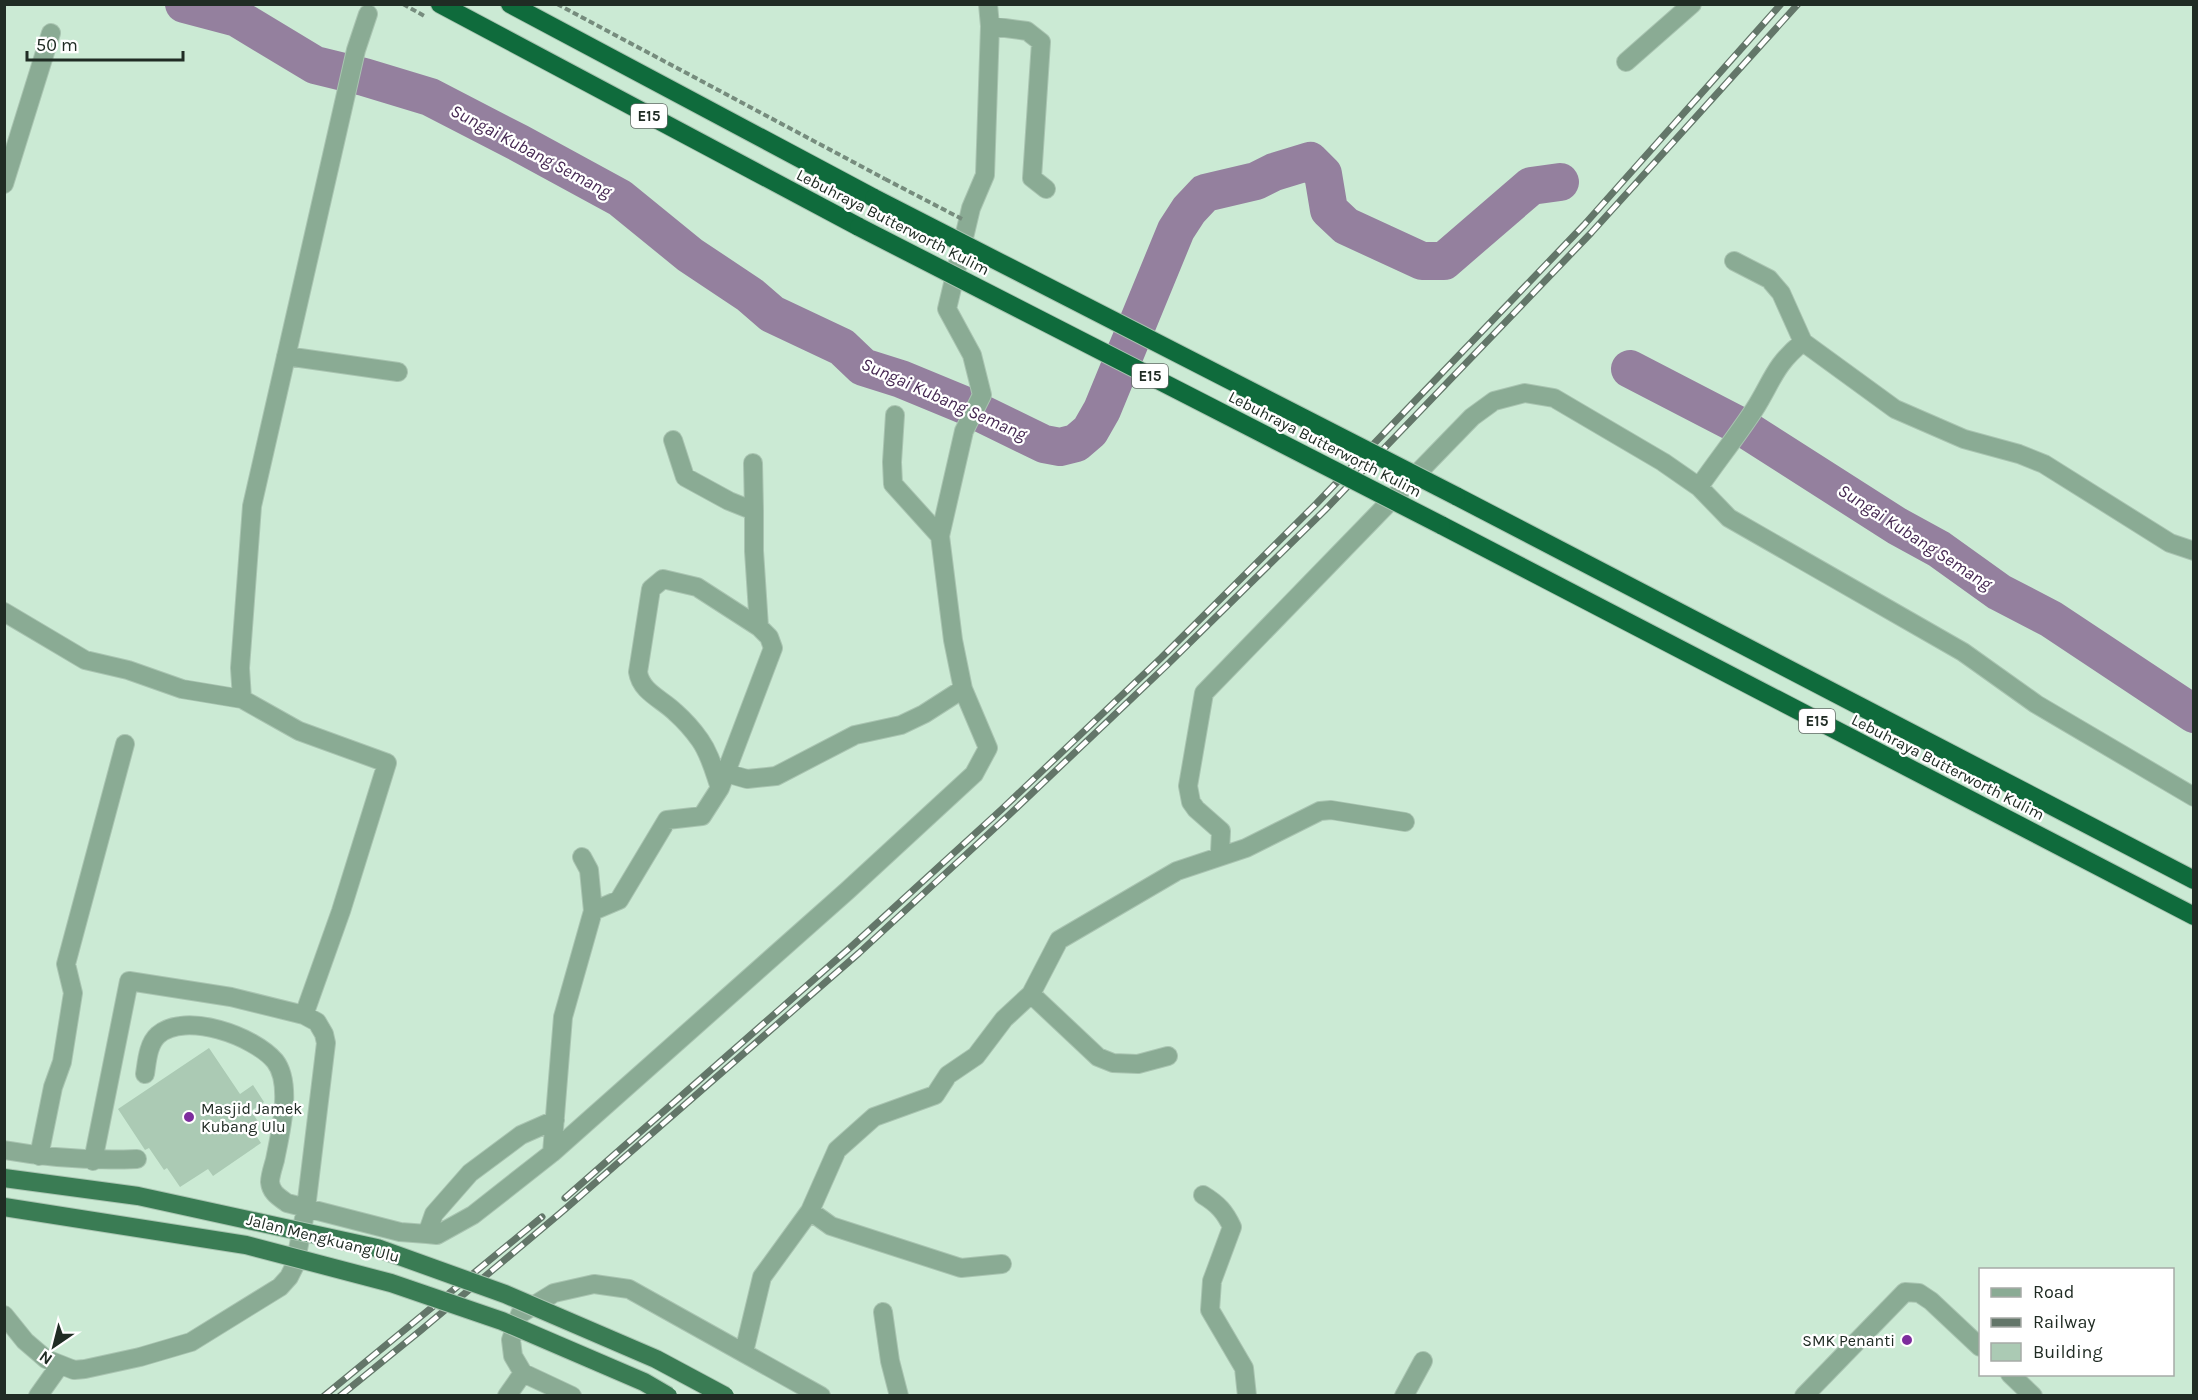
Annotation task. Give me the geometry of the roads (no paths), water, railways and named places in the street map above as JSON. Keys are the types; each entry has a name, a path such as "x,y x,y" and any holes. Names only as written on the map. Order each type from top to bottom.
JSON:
{"highway":[{"name":"Lebuhraya Butterworth Kulim","path":"440,4 859,227 1441,525 2193,916"},
{"name":"Lebuhraya Butterworth Kulim","path":"510,4 874,198 1456,496 2193,880"}],"main road":[{"name":"Jalan Mengkuang Ulu","path":"4,1178 138,1196 377,1248 504,1294 656,1359 725,1395"},
{"name":"Jalan Mengkuang Ulu","path":"4,1208 246,1245 391,1283 502,1322 644,1382 668,1395"}],"street":[{"path":"145,1074 150,1048 156,1036 182,1025 223,1030 257,1045 276,1062 283,1086 284,1113 270,1182 274,1193 287,1203 306,1208 400,1232 437,1235 473,1215 552,1153 847,891 974,774 988,748 963,689 953,640 940,536 964,431 981,395 972,355 947,309 971,208 985,175 990,26 988,4"},
{"path":"1626,62 1692,4"},
{"path":"242,699 240,668 252,506 356,50 368,14"},
{"path":"990,26 1027,32 1041,42 1032,178 1046,189"},
{"path":"4,184 51,33"},
{"path":"1734,261 1769,279 1782,293 1803,342 1895,409 1964,439 2019,454 2044,464 2170,543 2193,551"},
{"path":"1699,487 1755,408 1771,376 1787,354 1803,342"},
{"path":"286,356 398,372"},
{"path":"1222,854 1220,852 1221,831 1196,809 1191,802 1188,786 1204,693 1479,411 1494,401 1525,393 1554,398 1663,462 1699,487 1729,518 1963,652 2036,704 2193,797"},
{"path":"895,415 893,484 940,536"},
{"path":"673,440 685,477 729,501 754,511"},
{"path":"753,463 754,551 759,627"},
{"path":"592,911 620,900 667,820 702,816 723,780 773,648 769,637 759,627 697,587 663,579 651,589 638,672 639,679 644,687 674,711 699,738 723,780"},
{"path":"4,612 85,660 128,670 182,689 242,699 299,731 387,763 341,911 304,1015"},
{"path":"723,780 776,776 855,735 901,725 924,714 963,689"},
{"path":"39,1156 53,1087 62,1062 73,993 66,964 125,744"},
{"path":"744,1352 762,1277 810,1211 837,1150 874,1117 935,1095 948,1075 976,1056 1004,1018 1031,994 1059,940 1177,871 1222,854 1246,848 1320,811 1330,810 1405,822"},
{"path":"552,1153 563,1017 592,911 589,870 582,857"},
{"path":"4,1315 25,1341 46,1359 74,1370 86,1369 191,1342 280,1287 289,1277 295,1265 306,1208 326,1043 317,1022 304,1015 231,997 129,981 93,1161"},
{"path":"1031,994 1098,1057 1113,1063 1138,1065 1167,1056"},
{"path":"427,1234 434,1214 470,1173 521,1135 555,1120"},
{"path":"4,1150 93,1161 137,1159"},
{"path":"1203,1195 1225,1212 1232,1227 1212,1281 1210,1310 1244,1368 1247,1395"},
{"path":"810,1211 831,1226 961,1268 1002,1264"},
{"path":"568,1395 523,1372 513,1356 511,1340 520,1314 554,1293 594,1284 629,1289 821,1395"},
{"path":"1804,1395 1905,1292 1919,1293 1931,1301 1979,1346"},
{"path":"883,1312 890,1361 899,1395"},
{"path":"1404,1395 1423,1361"},
{"path":"38,1395 60,1365"},
{"path":"507,1395 523,1372"},
{"path":"2012,1376 2033,1395"}],"waterway":[{"name":"Sungai Kubang Semang","path":"184,4 237,18 315,65 430,97 620,198 690,255 750,295 772,314 842,347 863,367 901,379 964,405 1044,444 1060,447 1076,443 1090,431 1102,410 1176,230 1189,210 1205,193 1256,181 1274,172 1310,161 1323,174 1329,210 1346,226 1422,261 1444,261 1531,186 1560,182"},
{"name":"Sungai Kubang Semang","path":"1630,369 1742,427 1897,526 1939,549 1999,592 2051,619 2194,714"}],"railway":[{"path":"565,1198 852,946 1002,809 1161,658 1316,504 1584,225 1781,4"},
{"path":"340,1396 564,1210 859,953 1168,664 1325,510 1591,233 1798,4"},
{"path":"324,1396 542,1217"}],"place":[{"name":"Masjid Jamek Kubang Ulu","path":"189,1117"},
{"name":"SMK Penanti","path":"1907,1340"}]}
